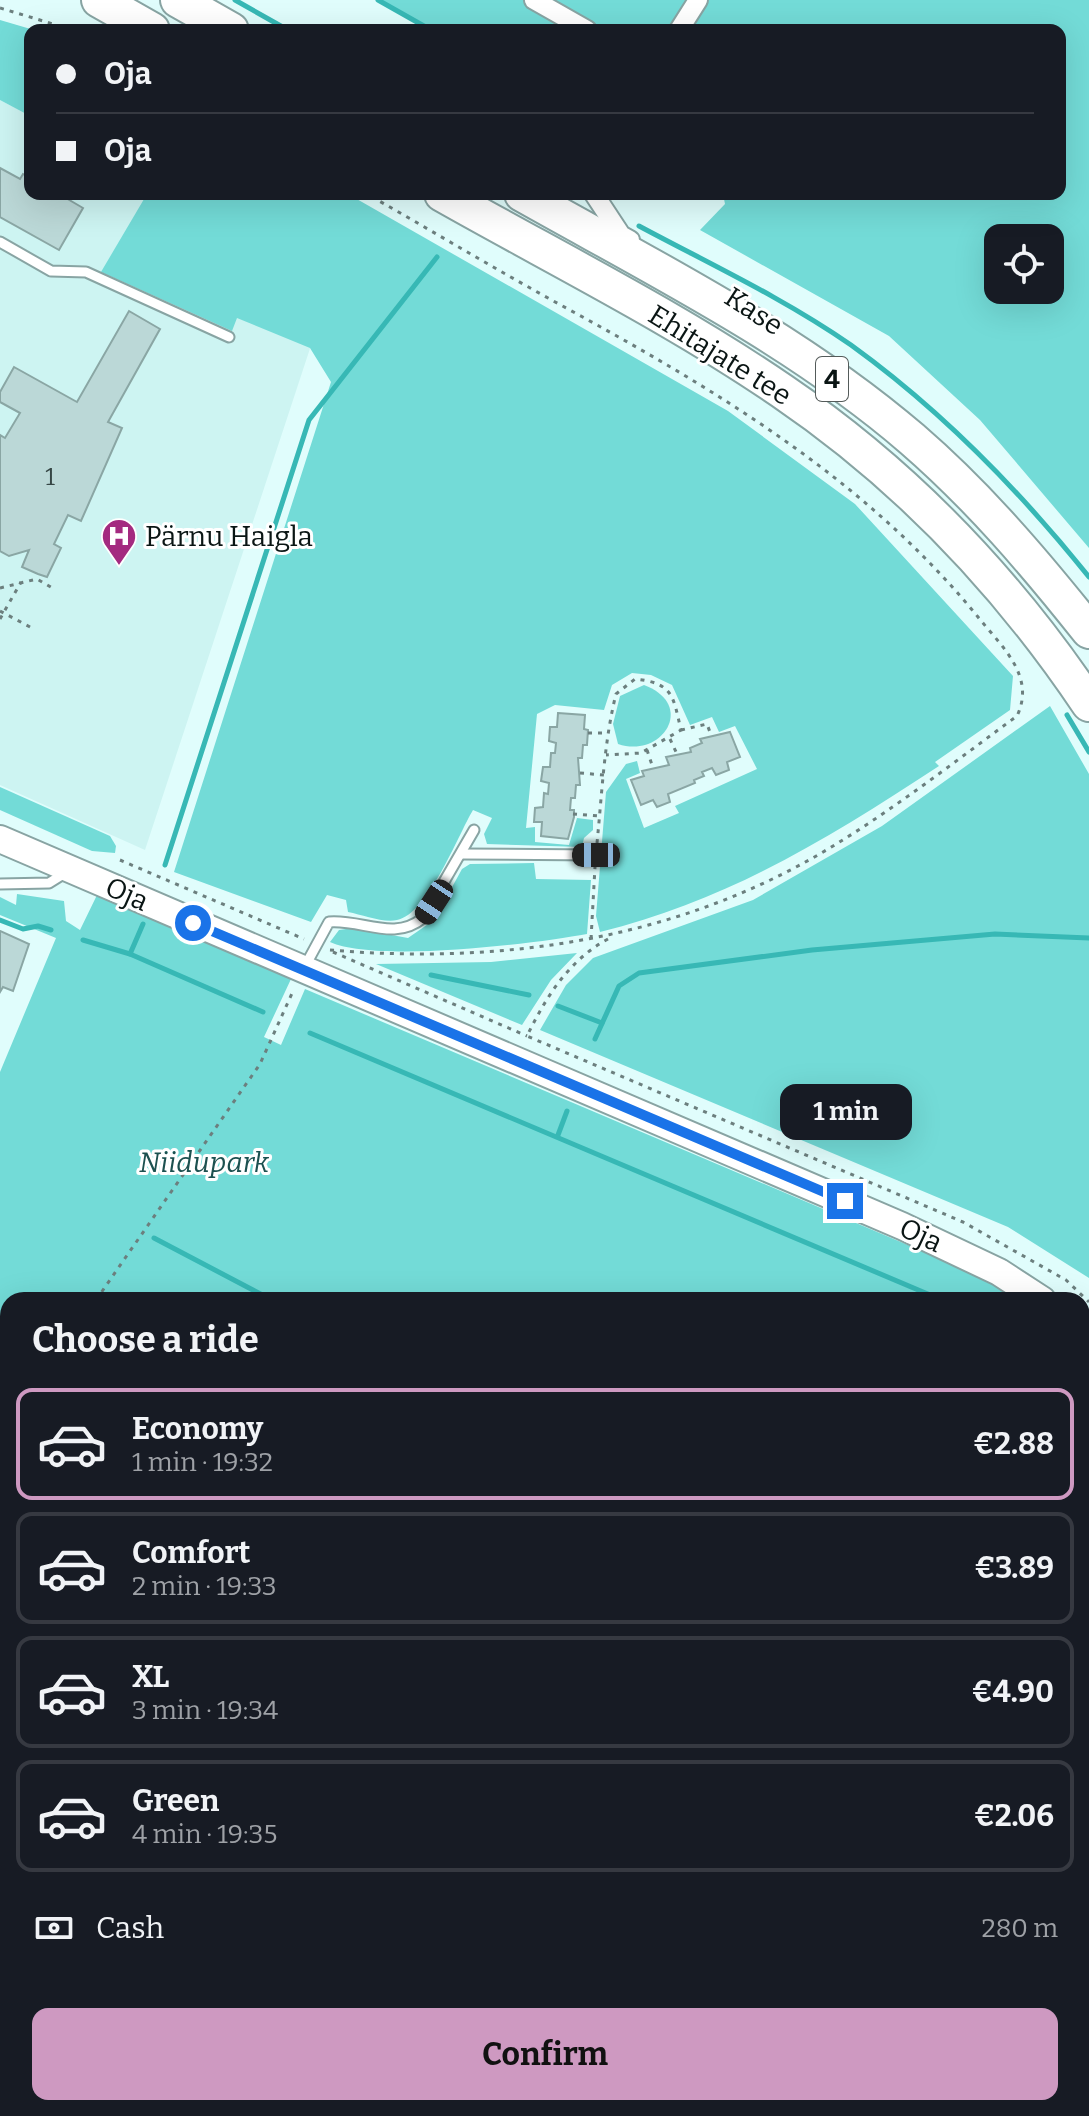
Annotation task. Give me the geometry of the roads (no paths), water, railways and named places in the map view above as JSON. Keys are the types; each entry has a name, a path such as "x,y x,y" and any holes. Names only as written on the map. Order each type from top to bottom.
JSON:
{"highway":[{"path":"99,0 141,24"},
{"path":"178,0 220,24"},
{"name":"Ehitajate tee","path":"452,200 782,391 868,457 952,530 1022,612 1089,704"},
{"name":"Ehitajate tee","path":"533,200 739,316 830,377 911,438 977,499 1089,631"}],"street":[{"path":"534,0 576,24"},
{"path":"683,24 698,0"},
{"name":"Kase","path":"598,200 621,235 725,292 870,388 911,438"},
{"name":"Oja","path":"0,839 902,1226 999,1272 1030,1292"}],"lane":[{"path":"0,242 51,271 86,272 229,337"},
{"path":"302,971 329,922 354,922 386,930 412,927 423,918 474,830"},
{"path":"461,854 596,855"},
{"path":"0,884 49,883 71,870"}],"waterway":[{"path":"235,0 277,24"},
{"path":"378,0 420,24"},
{"path":"639,226 800,312 884,370 978,453 1089,577"},
{"path":"165,865 309,420 437,257"},
{"path":"1067,715 1089,752"},
{"path":"0,920 23,929 38,926 51,930"},
{"path":"130,954 143,924"},
{"path":"595,1039 619,986 639,973 812,950 995,934 1089,938"},
{"path":"83,940 130,954 263,1012"},
{"path":"431,975 529,995"},
{"path":"558,1006 602,1023"},
{"path":"310,1033 923,1292"},
{"path":"558,1135 567,1111"},
{"path":"154,1238 257,1292"}],"place":[{"name":"Pärnu Haigla","path":"119,567"}],"park label":[{"name":"Niidupark","path":"204,1162"}]}
